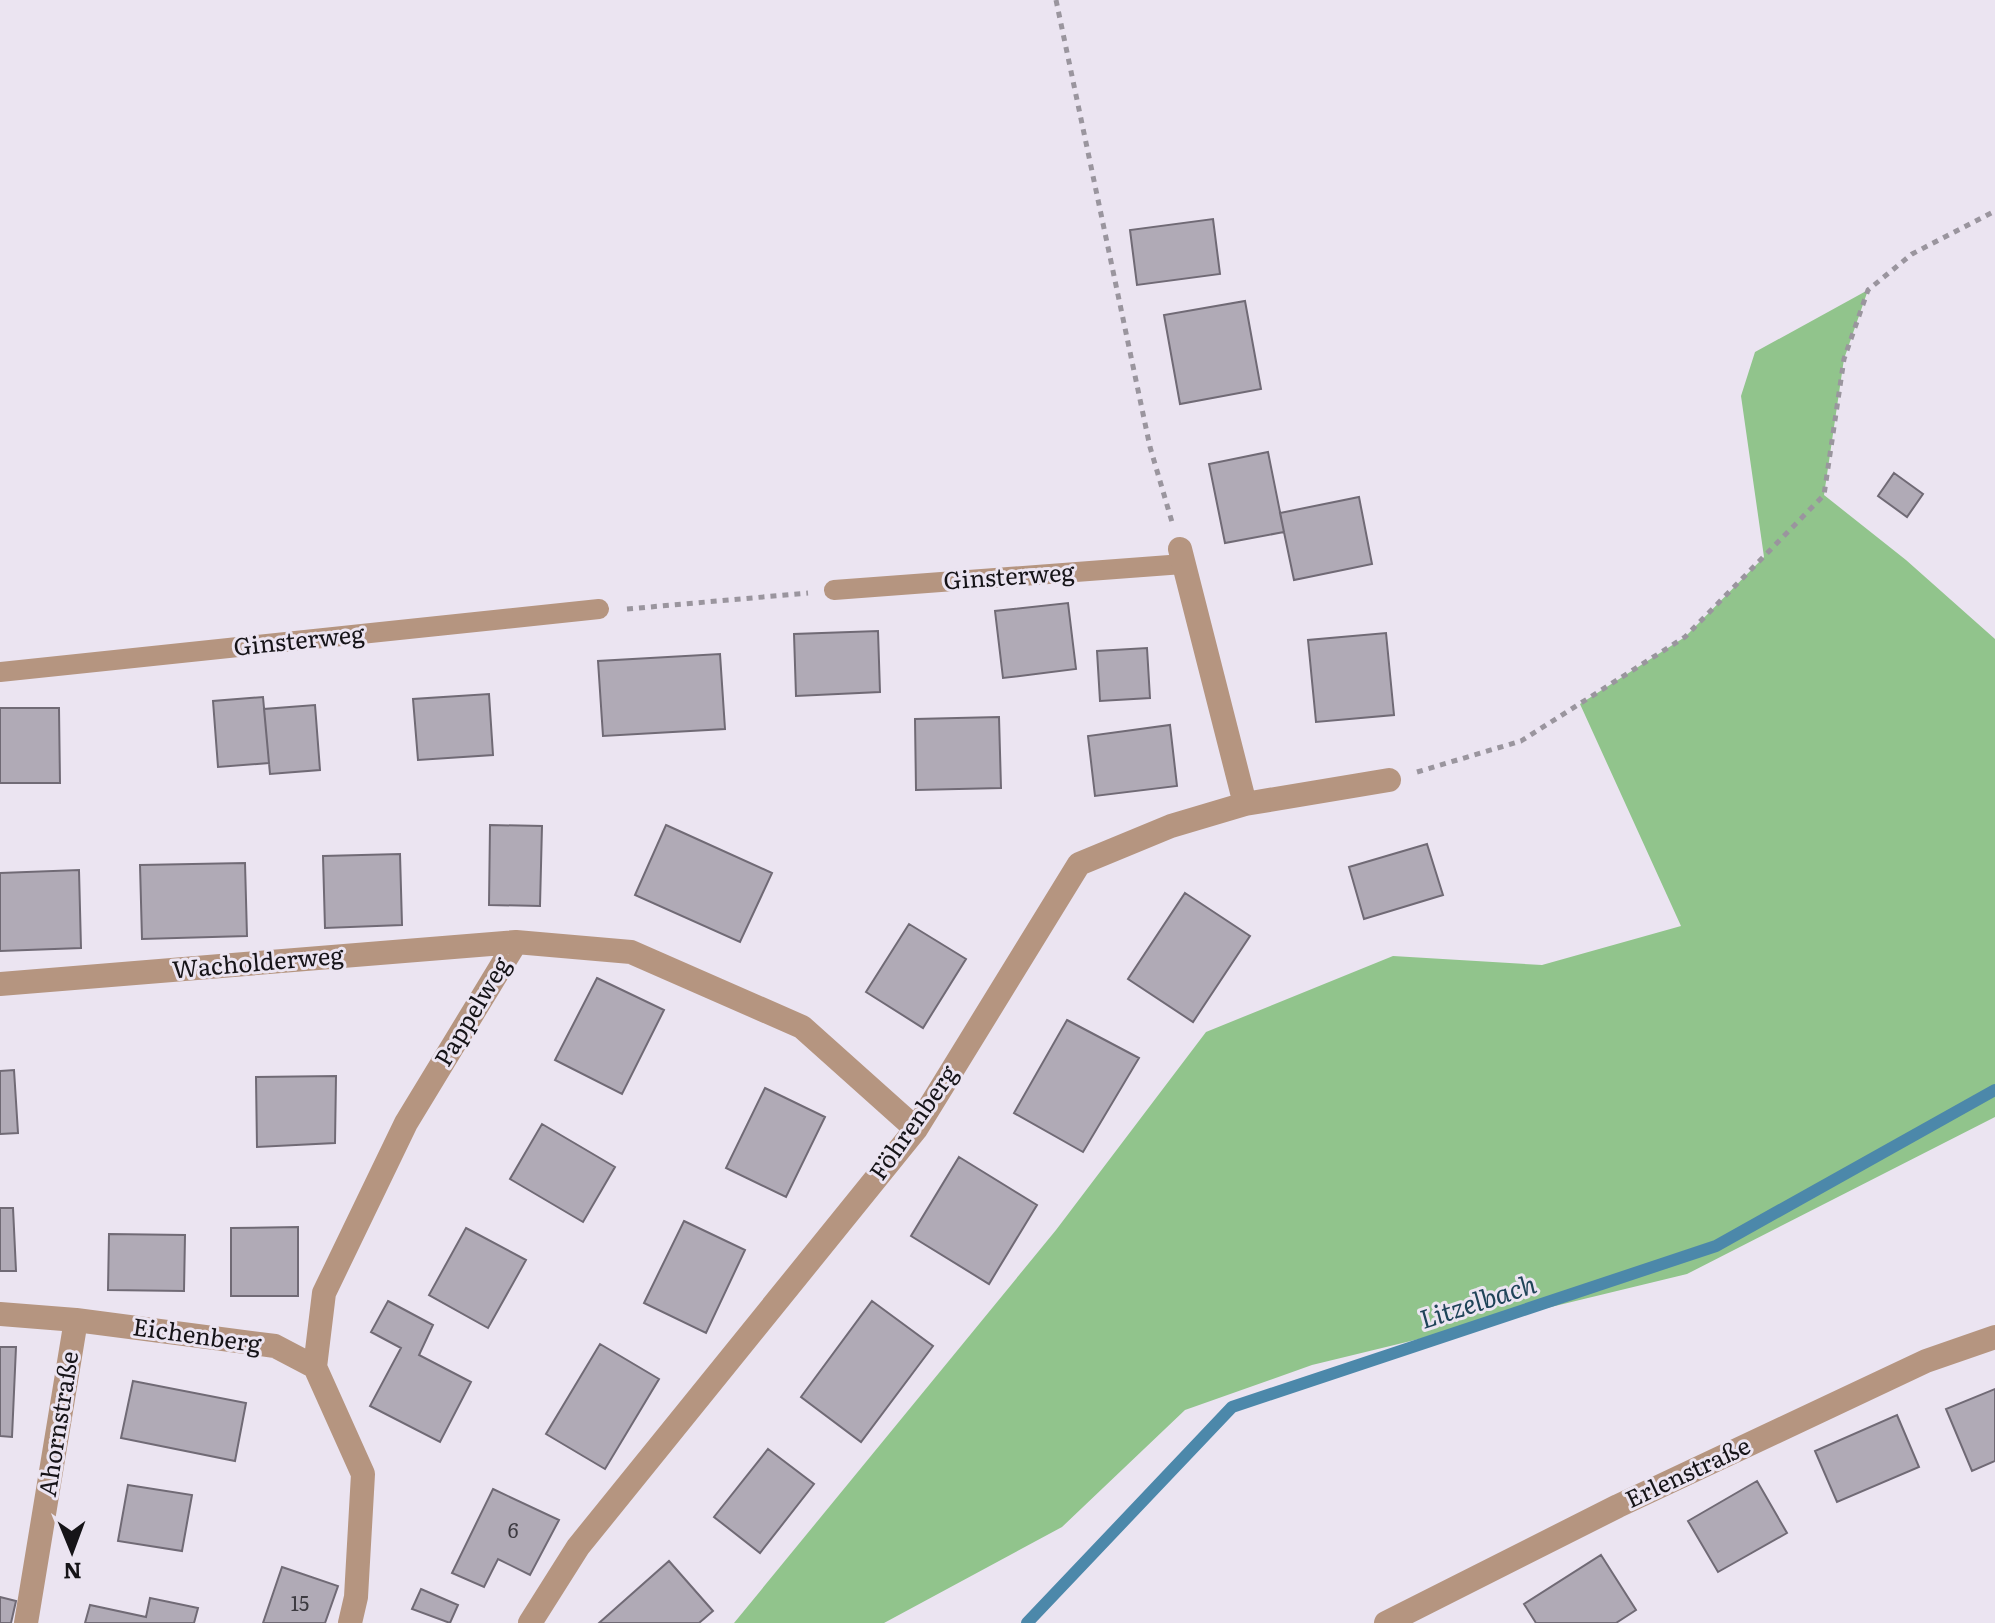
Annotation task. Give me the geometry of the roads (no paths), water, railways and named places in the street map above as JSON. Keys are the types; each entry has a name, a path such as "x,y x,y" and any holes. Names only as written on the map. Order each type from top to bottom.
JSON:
{"street":[{"path":"1181,556 1245,804"},
{"name":"Föhrenberg","path":"530,1623 578,1547 916,1129 1079,864 1171,826 1245,804 1389,780"},
{"name":"Pappelweg","path":"315,1367 324,1293 406,1123 516,942 631,952 802,1027 916,1129"},
{"name":"Wacholderweg","path":"0,984 516,942"},
{"name":"Eichenberg","path":"0,1314 76,1320 275,1346 315,1367"},
{"name":"Ahornstraße","path":"26,1623 76,1320"},
{"name":"Erlenstraße","path":"1386,1623 1618,1506 1926,1361 1995,1337"},
{"path":"315,1367 363,1474 356,1597 350,1623"}],"lane":[{"name":"Ginsterweg","path":"834,590 1181,556"},
{"name":"Ginsterweg","path":"0,672 608,610"}],"waterway":[{"name":"Litzelbach","path":"1027,1623 1232,1407 1716,1246 1995,1090"}]}
